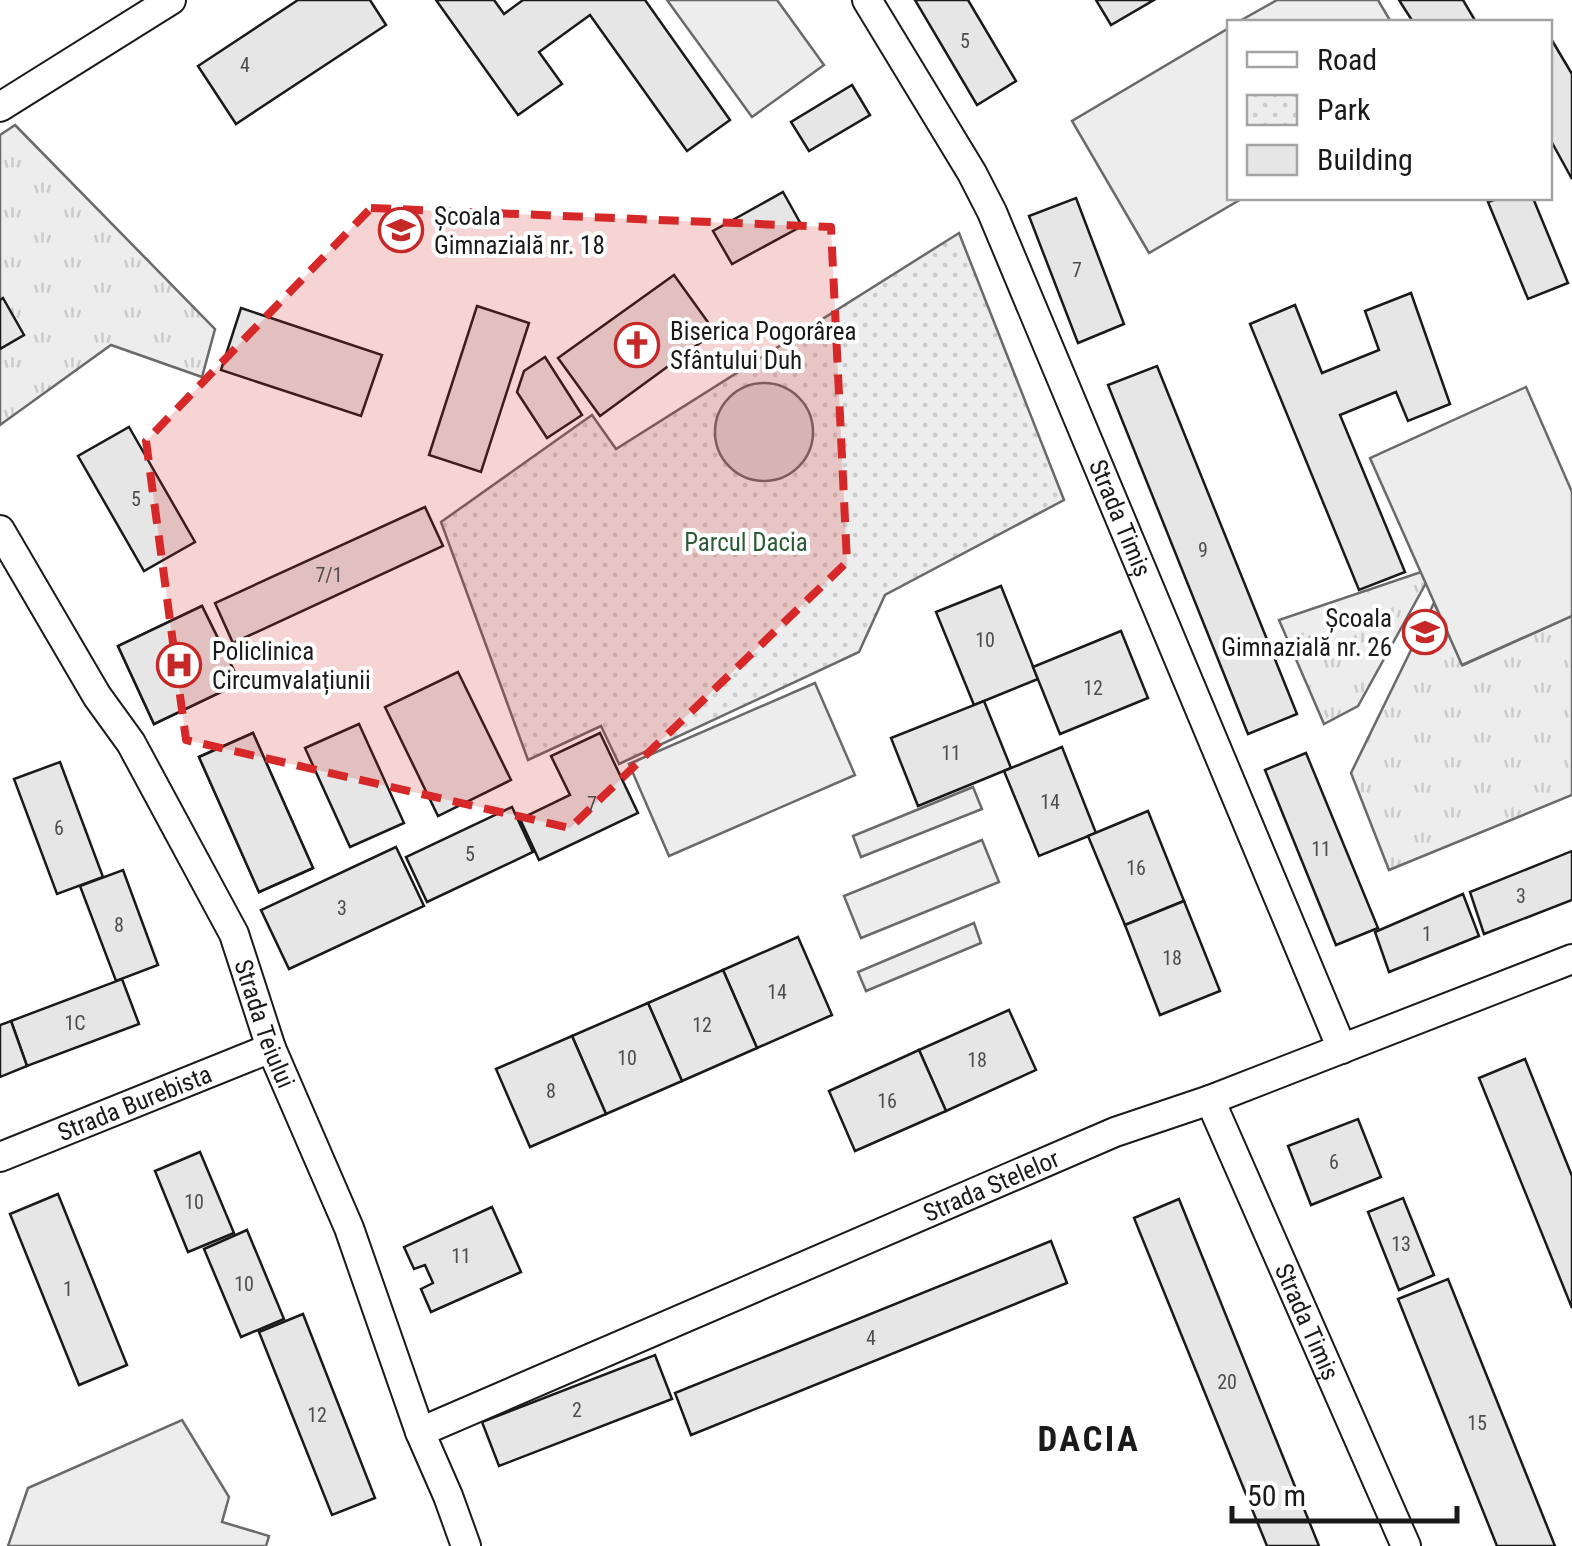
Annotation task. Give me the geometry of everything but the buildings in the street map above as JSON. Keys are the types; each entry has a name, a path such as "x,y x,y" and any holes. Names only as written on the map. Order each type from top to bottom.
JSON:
{"street":[{"path":"0,107 171,0"},
{"name":"Strada Timiș","path":"867,0 992,212 1342,1049"},
{"name":"Strada Teiului","path":"0,530 96,696 131,743 234,934 271,1048 349,1228 420,1432 466,1546"},
{"name":"Strada Stelelor","path":"420,1432 1115,1132 1210,1100 1572,958"},
{"name":"Strada Burebista","path":"0,1156 271,1048"},
{"name":"Strada Timiș","path":"1210,1100 1406,1546"}],"highlighted area":[{"path":"371,208 831,227 847,562 570,828 186,740 146,441"}],"green space":[{"path":"15,125 215,329 202,377 111,345 0,425 0,135"},
{"name":"Parcul Dacia","path":"959,233 1064,500 885,595 859,652 619,764 601,726 528,760 441,522 592,415 616,449"},
{"path":"1421,572 1426,583 1358,706 1324,724 1279,620"},
{"path":"1434,603 1463,665 1572,616 1572,795 1389,870 1351,773"}],"shaded area":[{"path":"667,0 777,0 824,65 752,117"},
{"path":"1277,0 1378,0 1390,20 1242,20"},
{"path":"1227,29 1227,200 1240,200 1149,253 1072,121"},
{"path":"764,383 783,387 799,397 809,413 813,432 809,451 799,467 783,477 764,481 745,477 729,467 719,451 715,432 719,413 729,397 745,387"},
{"path":"1526,387 1572,492 1572,616 1462,665 1370,458"},
{"path":"815,683 855,775 669,856 629,764"},
{"path":"973,787 982,809 861,857 853,836"},
{"path":"982,840 999,882 861,938 844,896"},
{"path":"974,923 981,943 866,991 858,972"},
{"path":"182,1420 229,1497 222,1522 269,1536 266,1546 8,1546 28,1488"}],"place":[{"name":"Școala Gimnazială nr. 18","path":"401,230"},
{"name":"Biserica Pogorârea Sfântului Duh","path":"637,345"},
{"name":"Școala Gimnazială nr. 26","path":"1425,632"},
{"name":"Policlinica Circumvalațiunii","path":"179,665"}],"district":[{"name":"DACIA","path":"1089,1439"}]}
